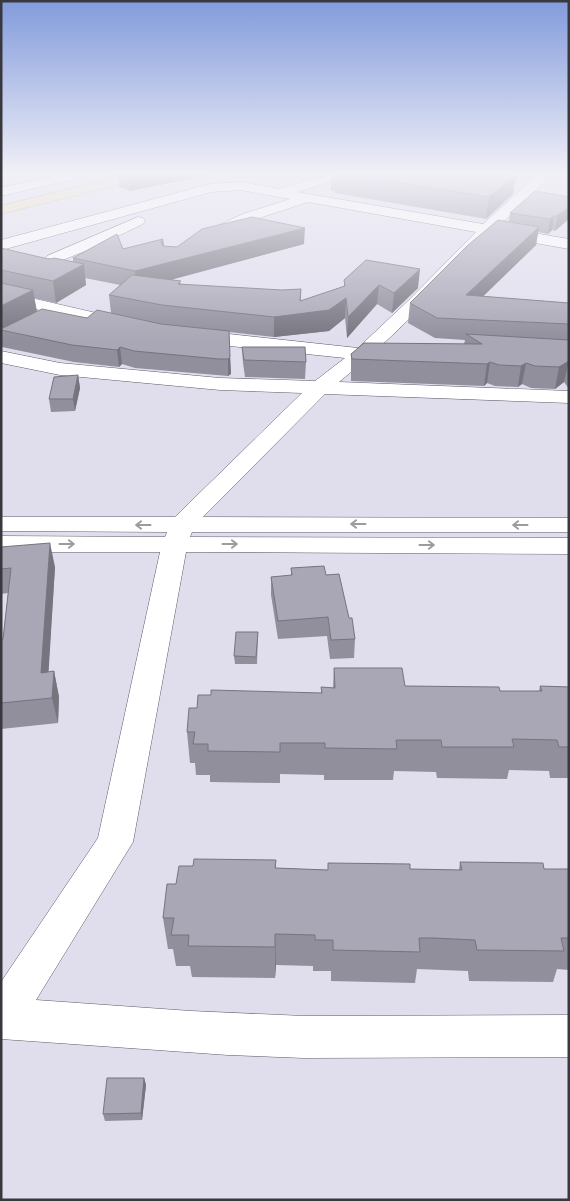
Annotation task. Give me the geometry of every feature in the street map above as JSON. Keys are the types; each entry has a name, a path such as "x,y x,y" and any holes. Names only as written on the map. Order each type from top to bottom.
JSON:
{"street":[{"path":"2,245 62,229"},
{"path":"53,258 90,244 121,229"},
{"path":"193,244 220,229"},
{"path":"481,229 569,244"},
{"path":"486,230 415,304 368,349 319,388 179,534 115,842 2,1018 96,1024 186,1033 304,1037 569,1036"},
{"path":"1,296 144,329"},
{"path":"34,323 58,310"},
{"path":"173,334 368,349 403,344"},
{"path":"1,357 60,369 220,384 569,397"},
{"path":"1,524 179,534 569,546"},
{"path":"1,544 179,534 569,525"}],"building":[{"path":"202,229 301,229 135,271 73,258 117,234 123,249 163,239 161,242 163,246 177,247"},
{"path":"487,229 537,229 466,295 569,303 569,324 437,318 410,303 467,246"},
{"path":"1,248 44,258 84,264 53,281 1,270"},
{"path":"366,260 420,269 394,293 379,285 348,317 346,298 329,310 274,317 162,305 109,295 132,275 181,281 178,284 282,290 301,289 300,301 345,286 344,280"},
{"path":"1,283 33,290 1,306"},
{"path":"42,309 87,318 97,310 161,324 229,331 230,357 228,359 219,359 134,351 120,347 117,350 72,345 1,330"},
{"path":"466,334 569,340 569,361 559,367 535,366 526,363 521,366 499,365 490,362 487,364 352,359 351,354 364,343 482,344"},
{"path":"242,347 305,347 306,362 244,360"},
{"path":"78,375 73,399 49,399 54,377"},
{"path":"50,543 41,673 54,671 52,698 1,703 1,640 3,639 11,568 1,569 1,547"},
{"path":"324,566 326,575 339,574 349,618 352,618 355,639 331,640 328,617 278,621 271,577 292,575 291,568"},
{"path":"236,632 258,632 256,657 234,656"},
{"path":"334,668 402,668 405,686 499,687 500,691 542,691 540,686 569,687 569,747 559,747 557,740 512,739 514,747 442,747 441,740 396,740 397,749 325,748 325,743 280,743 280,752 208,751 208,744 193,744 195,732 187,732 189,708 197,708 198,695 211,695 211,690 322,693 321,687 335,688"},
{"path":"194,859 276,860 275,868 328,870 328,863 410,864 410,869 462,870 460,862 543,863 544,869 569,869 569,938 561,938 564,951 477,950 475,940 433,938 419,938 420,952 333,950 333,940 315,940 315,935 275,934 275,947 188,946 189,935 171,935 174,918 163,918 167,884 176,884 179,866 193,866"},
{"path":"107,1078 144,1078 141,1113 103,1114"}]}
